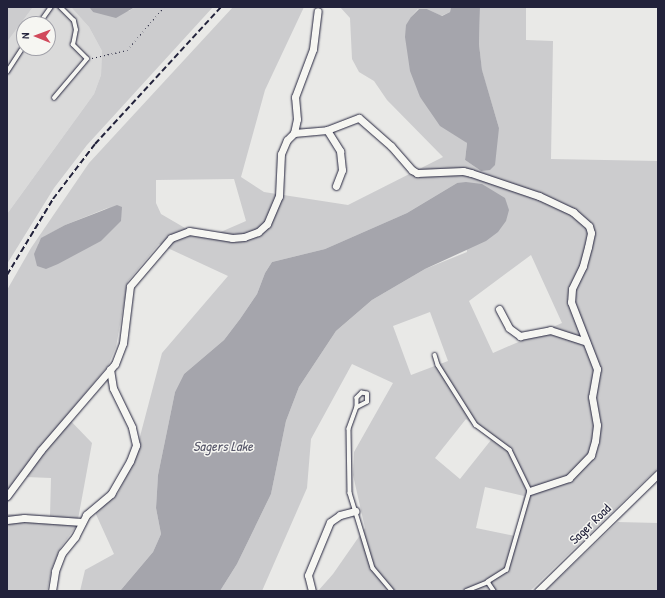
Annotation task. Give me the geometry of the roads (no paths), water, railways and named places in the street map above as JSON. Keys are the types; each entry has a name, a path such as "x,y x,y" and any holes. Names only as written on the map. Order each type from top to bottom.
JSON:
{"street":[{"path":"7,496 41,450 110,370 123,343 130,286 138,274 171,238 180,233 189,231 232,238 244,237 263,228 274,212 279,196 281,154 287,140 294,133 297,119 294,97 313,49 318,11"},
{"path":"294,133 327,130 359,118 392,146 412,170 417,173 467,172 539,196 584,219 591,233 583,266 572,289 571,302 597,369 592,396 597,425 591,455 569,478 530,491"},
{"path":"327,130 340,151 342,170 336,186"},
{"path":"499,309 509,328 520,336 550,330 586,342"},
{"path":"52,591 55,571 62,553 75,537 86,515 111,494 130,461 136,445 132,427 114,388 110,370"},
{"name":"Sager Road","path":"538,591 658,474"},
{"path":"312,591 308,575 330,522 340,515 355,511"},
{"path":"7,520 24,518 82,522"}],"lane":[{"path":"45,16 51,7"},
{"path":"54,98 87,59 73,45 76,30 74,21 60,7"},
{"path":"7,72 17,56"},
{"path":"435,354 438,365 476,425 510,450 530,491 506,570 488,582 466,591"},
{"path":"357,407 349,429 348,464 355,511 373,568 392,591"},
{"path":"488,582 494,591"}],"water":[{"path":"89,7 135,7 116,18 93,12"},
{"path":"451,7 480,7 479,44 482,70 499,128 495,165 490,170 481,171 465,160 467,143 440,126 420,97 410,71 405,37 406,25 411,17 419,9 427,9 442,16 450,12"},
{"name":"Sagers Lake","path":"466,182 482,184 505,198 509,210 506,221 498,232 486,241 425,269 372,300 336,331 299,387 286,421 271,494 237,564 220,591 120,591 153,552 161,534 156,508 158,475 175,392 184,374 224,340 240,319 257,294 265,273 272,262 325,249 407,213 457,183"},
{"path":"117,205 122,207 121,221 101,241 46,269 37,266 34,254 41,238 65,225"}],"railway":[{"path":"7,275 53,199 95,144 221,7"}]}
